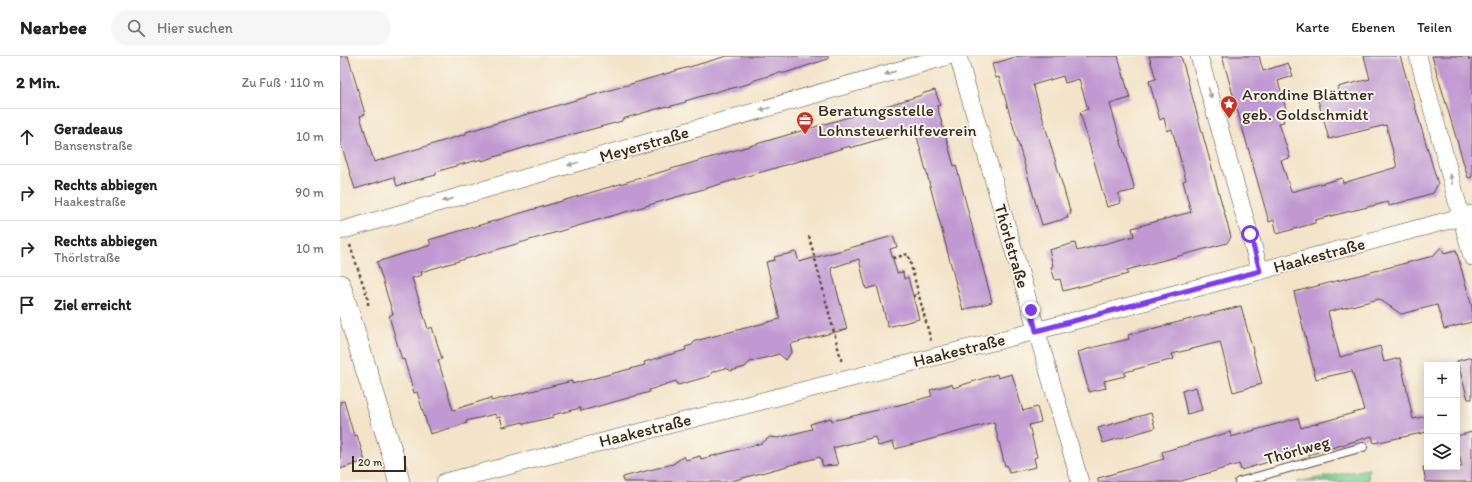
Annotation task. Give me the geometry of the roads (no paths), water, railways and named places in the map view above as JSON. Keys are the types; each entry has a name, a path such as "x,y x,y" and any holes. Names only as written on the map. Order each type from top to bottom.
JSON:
{"street":[{"name":"Meyerstraße","path":"340,231 948,56"},
{"name":"Thörlstraße","path":"958,56 1080,482"},
{"path":"1199,56 1260,271"},
{"path":"1418,56 1467,215 1472,257"},
{"name":"Haakestraße","path":"445,482 1036,331 1467,215"},
{"path":"340,285 393,456 399,482"}],"lane":[{"name":"Thörlweg","path":"1239,482 1363,448"}],"place":[{"name":"Arondine Blättner geb. Goldschmidt","path":"1229,119"},
{"name":"Beratungsstelle Lohnsteuerhilfeverein","path":"805,135"}]}
